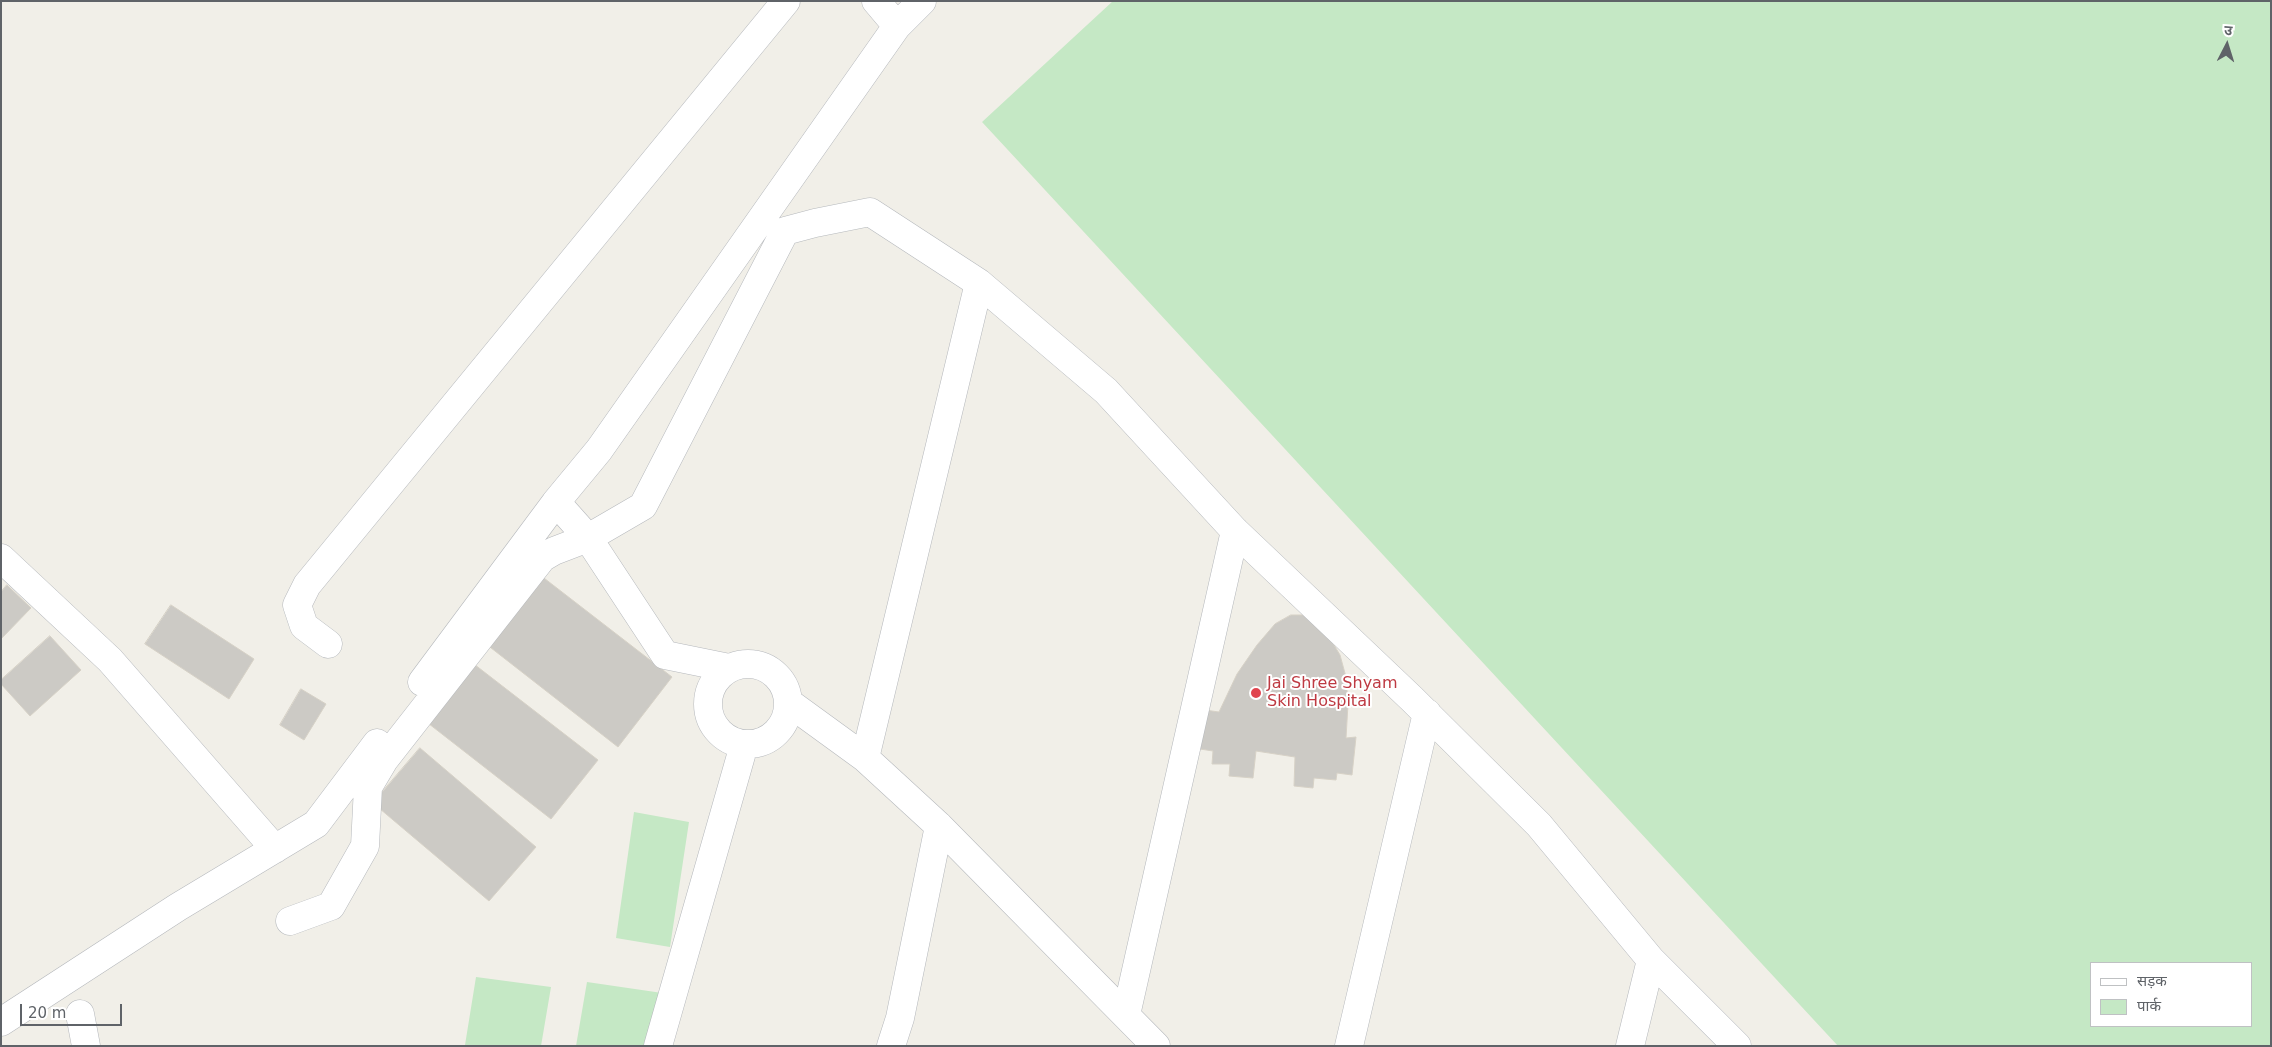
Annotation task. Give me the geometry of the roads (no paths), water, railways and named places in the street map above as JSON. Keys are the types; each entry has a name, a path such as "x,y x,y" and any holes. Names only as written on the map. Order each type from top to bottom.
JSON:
{"street":[{"path":"328,644 304,626 298,605 306,586 786,1"},
{"path":"876,1 897,26"},
{"path":"1,1022 178,907 316,824 556,502 599,450 897,26 922,1"},
{"path":"290,922 330,906 365,846 368,787 390,753 542,558 554,551 588,538 642,506 786,231 809,224 870,212 979,283 1106,391 1235,531 1426,713 1540,825 1651,960 1737,1046"},
{"path":"865,758 979,283"},
{"path":"556,502 588,538 665,655 729,668"},
{"path":"1126,1015 1235,531"},
{"path":"1,558 110,660 275,849"},
{"path":"742,664 755,664 768,669 778,677 785,689 788,702 786,716 780,728 770,738 744,745 731,741 720,734 712,724 707,698 711,686 729,668 742,664"},
{"path":"788,702 865,758 939,826 1156,1046"},
{"path":"1349,1046 1426,713"},
{"path":"658,1046 744,745"},
{"path":"891,1046 900,1018 939,826"},
{"path":"1630,1046 1651,960"},
{"path":"80,1014 86,1046"}],"place":[{"name":"Jai Shree Shyam Skin Hospital","path":"1256,693"}]}
